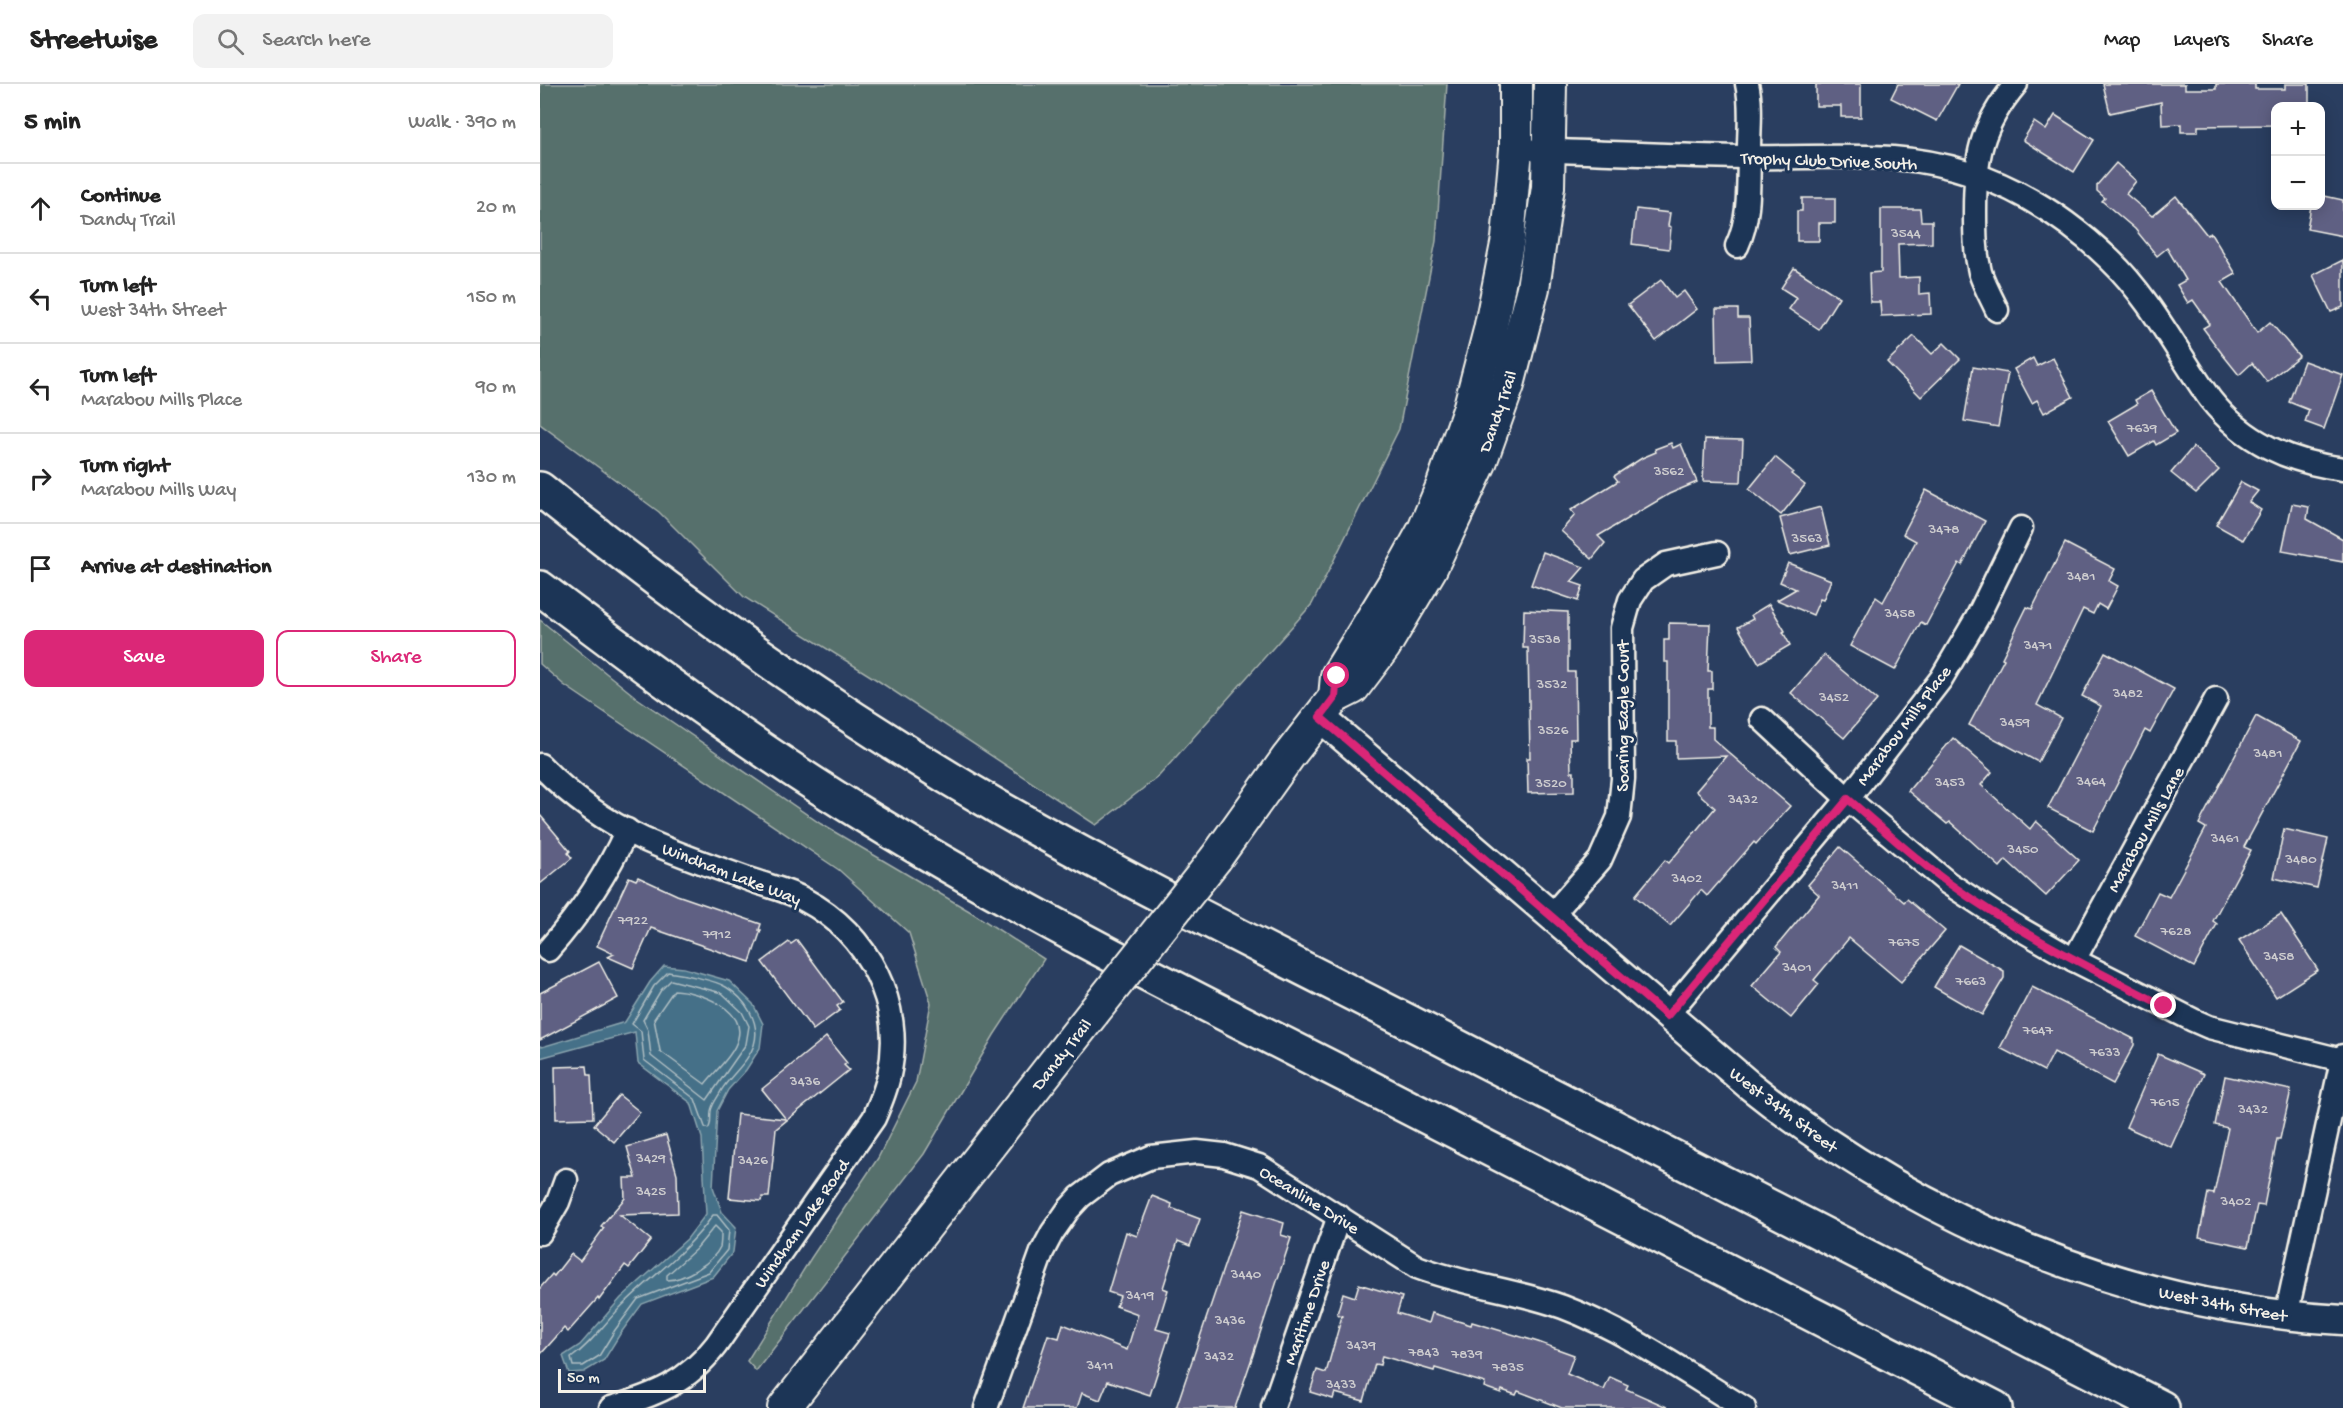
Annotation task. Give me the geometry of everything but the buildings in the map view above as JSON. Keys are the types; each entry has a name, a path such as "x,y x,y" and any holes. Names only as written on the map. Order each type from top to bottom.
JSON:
{"highway":[{"path":"540,489 599,537 736,638 875,733 1001,809 1237,934 2162,1408"},
{"path":"540,588 739,734 869,818 996,892 1206,1004 1995,1408"}],"main road":[{"name":"Dandy Trail","path":"1328,707 1337,676 1424,530 1442,488 1469,410 1490,330 1508,239 1516,149 1516,84"},
{"name":"Dandy Trail","path":"784,1408 1216,858 1288,757 1328,707 1353,688 1384,647 1407,610 1455,520 1480,463 1508,385 1533,288 1548,187 1550,84"}],"street":[{"path":"1737,246 1746,217 1750,105 1747,84"},
{"path":"1997,310 1985,286 1977,254 1975,175 1979,152 1987,129 1995,113 2016,84"},
{"name":"Trophy Club Drive South","path":"1516,149 1749,157 1895,158 1953,168 2009,188 2053,212 2112,261 2141,296 2210,399 2222,414 2242,432 2266,447 2291,458 2318,466 2343,469"},
{"name":"Marabou Mills Place","path":"1667,1016 1848,799 1941,679 1977,618 2021,528"},
{"name":"Soaring Eagle Court","path":"1551,916 1600,860 1619,817 1623,779 1622,628 1630,600 1643,580 1666,564 1717,553"},
{"name":"Marabou Mills Lane","path":"2074,960 2216,699"},
{"name":"West 34th Street","path":"1328,707 1551,916 1667,1016 1749,1085 1811,1133 1895,1186 1974,1227 2056,1260 2131,1285 2208,1303 2286,1316 2343,1320"},
{"path":"1762,719 1848,799 1948,883 2003,919 2074,960 2209,1027 2343,1058 2286,1316"},
{"name":"Windham Lake Way","path":"540,765 592,809 627,830 686,857 803,898 834,918 854,937 879,976"},
{"path":"548,950 575,918 593,891 627,830"},
{"name":"Windham Lake Road","path":"611,1408 640,1400 668,1388 704,1360 874,1118 890,1075 893,1047 890,1011 879,976"},
{"name":"Oceanline Drive","path":"986,1408 1039,1261 1052,1233 1080,1197 1109,1175 1151,1158 1197,1152 1215,1154 1259,1166 1417,1267 1442,1276 1548,1302 1601,1324 1744,1408"},
{"path":"540,1233 558,1202 566,1180"},
{"name":"Maritime Drive","path":"1273,1408 1339,1216"}],"green space":[{"path":"540,84 1447,84 1436,241 1399,429 1312,604 1159,776 1096,825 877,680 744,597 659,512 540,424"},
{"path":"540,620 637,698 821,824 971,912 1044,959 994,1035 924,1154 756,1371 747,1361 811,1258 878,1158 916,1082 931,1003 909,933 839,870 564,685 540,664"}],"water":[{"path":"664,966 684,968 729,981 753,1004 763,1024 760,1048 746,1070 728,1090 717,1111 713,1187 722,1212 736,1227 733,1252 713,1277 642,1304 604,1360 584,1372 569,1373 563,1356 580,1345 621,1298 687,1239 706,1214 702,1138 691,1103 638,1063 635,1032 540,1058 540,1046 625,1022 650,982"}],"route":[{"path":"1337,676 1335,697 1320,717 1667,1016 1848,799 1948,883 2003,919 2074,960 2164,1006"}]}
